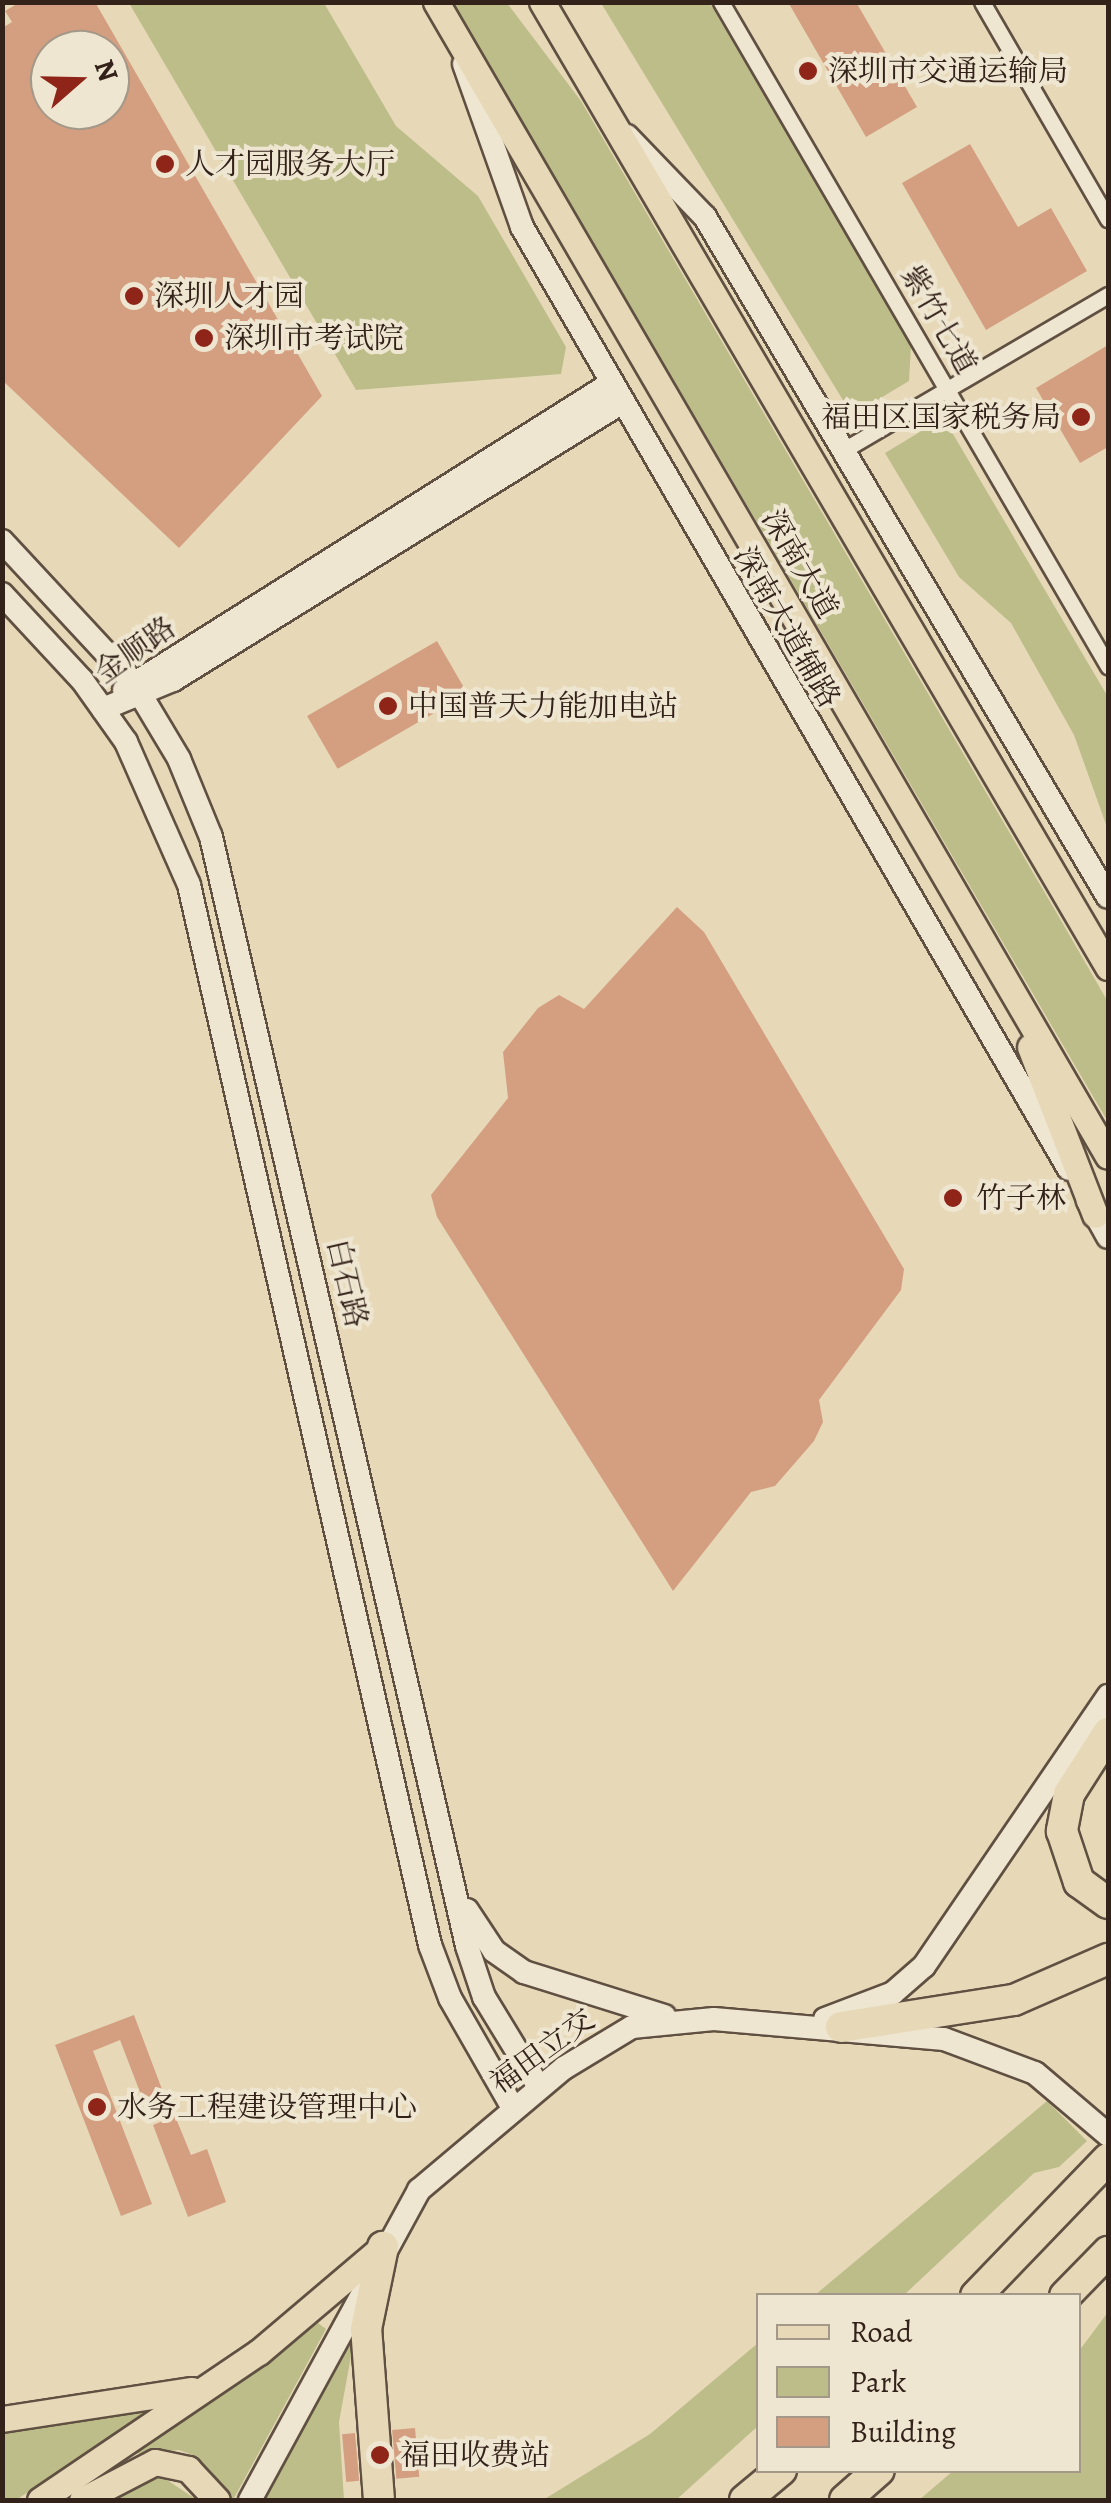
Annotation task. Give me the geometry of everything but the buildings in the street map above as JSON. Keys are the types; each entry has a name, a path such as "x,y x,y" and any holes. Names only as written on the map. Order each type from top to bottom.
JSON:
{"highway":[{"path":"1108,1733 1069,1794 1062,1831 1080,1882 1108,1904"},
{"path":"841,2027 981,2009 1108,1959"},
{"path":"979,2293 1108,2159"},
{"path":"379,2500 366,2329 383,2247"},
{"path":"1068,2293 1108,2252"},
{"path":"745,2500 777,2473"},
{"path":"845,2500 876,2473"}],"main road":[{"name":"深南大道","path":"436,2 1108,1156"},
{"name":"深南大道","path":"542,2 1108,967"},
{"name":"深南大道辅路","path":"452,29 517,217 616,394 1102,1226"},
{"path":"610,119 705,217 847,448 1108,897"},
{"name":"金顺路","path":"103,709 616,394"},
{"name":"白石路","path":"2,541 138,690 179,758 224,877 475,1973 539,2087"},
{"path":"2,594 103,709 160,809 200,926 430,1945 450,1998 513,2108"},
{"path":"999,972 1102,1226"},
{"path":"797,2024 869,2004 916,1974 1108,1696"},
{"path":"447,1860 476,1929 506,1962 579,1992 677,2018"},
{"name":"福田立交","path":"250,2500 383,2247 420,2190 539,2087 615,2035 677,2018 841,2027 944,2039 1005,2057 1065,2092 1108,2135"},
{"path":"40,2500 220,2380 383,2247"},
{"path":"2,2419 148,2401 220,2380"},
{"path":"82,2500 155,2462 188,2468 217,2500"}],"street":[{"name":"紫竹七道","path":"721,2 1108,666"},
{"path":"982,2 1108,219"},
{"path":"847,448 1108,295"}],"green space":[{"path":"129,3 324,3 396,126 478,196 566,347 561,374 356,390"},
{"path":"453,3 507,3 581,101 1059,917 1108,1002 1108,1122"},
{"path":"601,3 710,3 911,346 909,381 852,415"},
{"path":"933,424 953,434 1108,697 1108,830 1074,735 1011,623 959,577 885,453"},
{"path":"1047,2101 1087,2141 1059,2167 1034,2173 906,2293 817,2293"},
{"path":"1108,2312 1108,2500 919,2500 951,2473 1081,2473 1081,2348"},
{"path":"314,2320 326,2329 233,2500 225,2500 198,2457 179,2450 132,2454"},
{"path":"353,2345 339,2422 344,2500 263,2500 337,2347"},
{"path":"756,2345 756,2428 676,2500 543,2500 650,2434"},
{"path":"151,2411 16,2500 3,2500 2,2434"},
{"path":"161,2476 197,2500 103,2500 143,2477"}],"place":[{"name":"深圳市交通运输局","path":"808,71"},
{"name":"人才园服务大厅","path":"165,164"},
{"name":"深圳人才园","path":"134,296"},
{"name":"深圳市考试院","path":"204,338"},
{"name":"福田区国家税务局","path":"1081,417"},
{"name":"中国普天力能加电站","path":"388,706"},
{"name":"竹子林","path":"953,1198"},
{"name":"水务工程建设管理中心","path":"97,2107"},
{"name":"福田收费站","path":"380,2455"}]}
